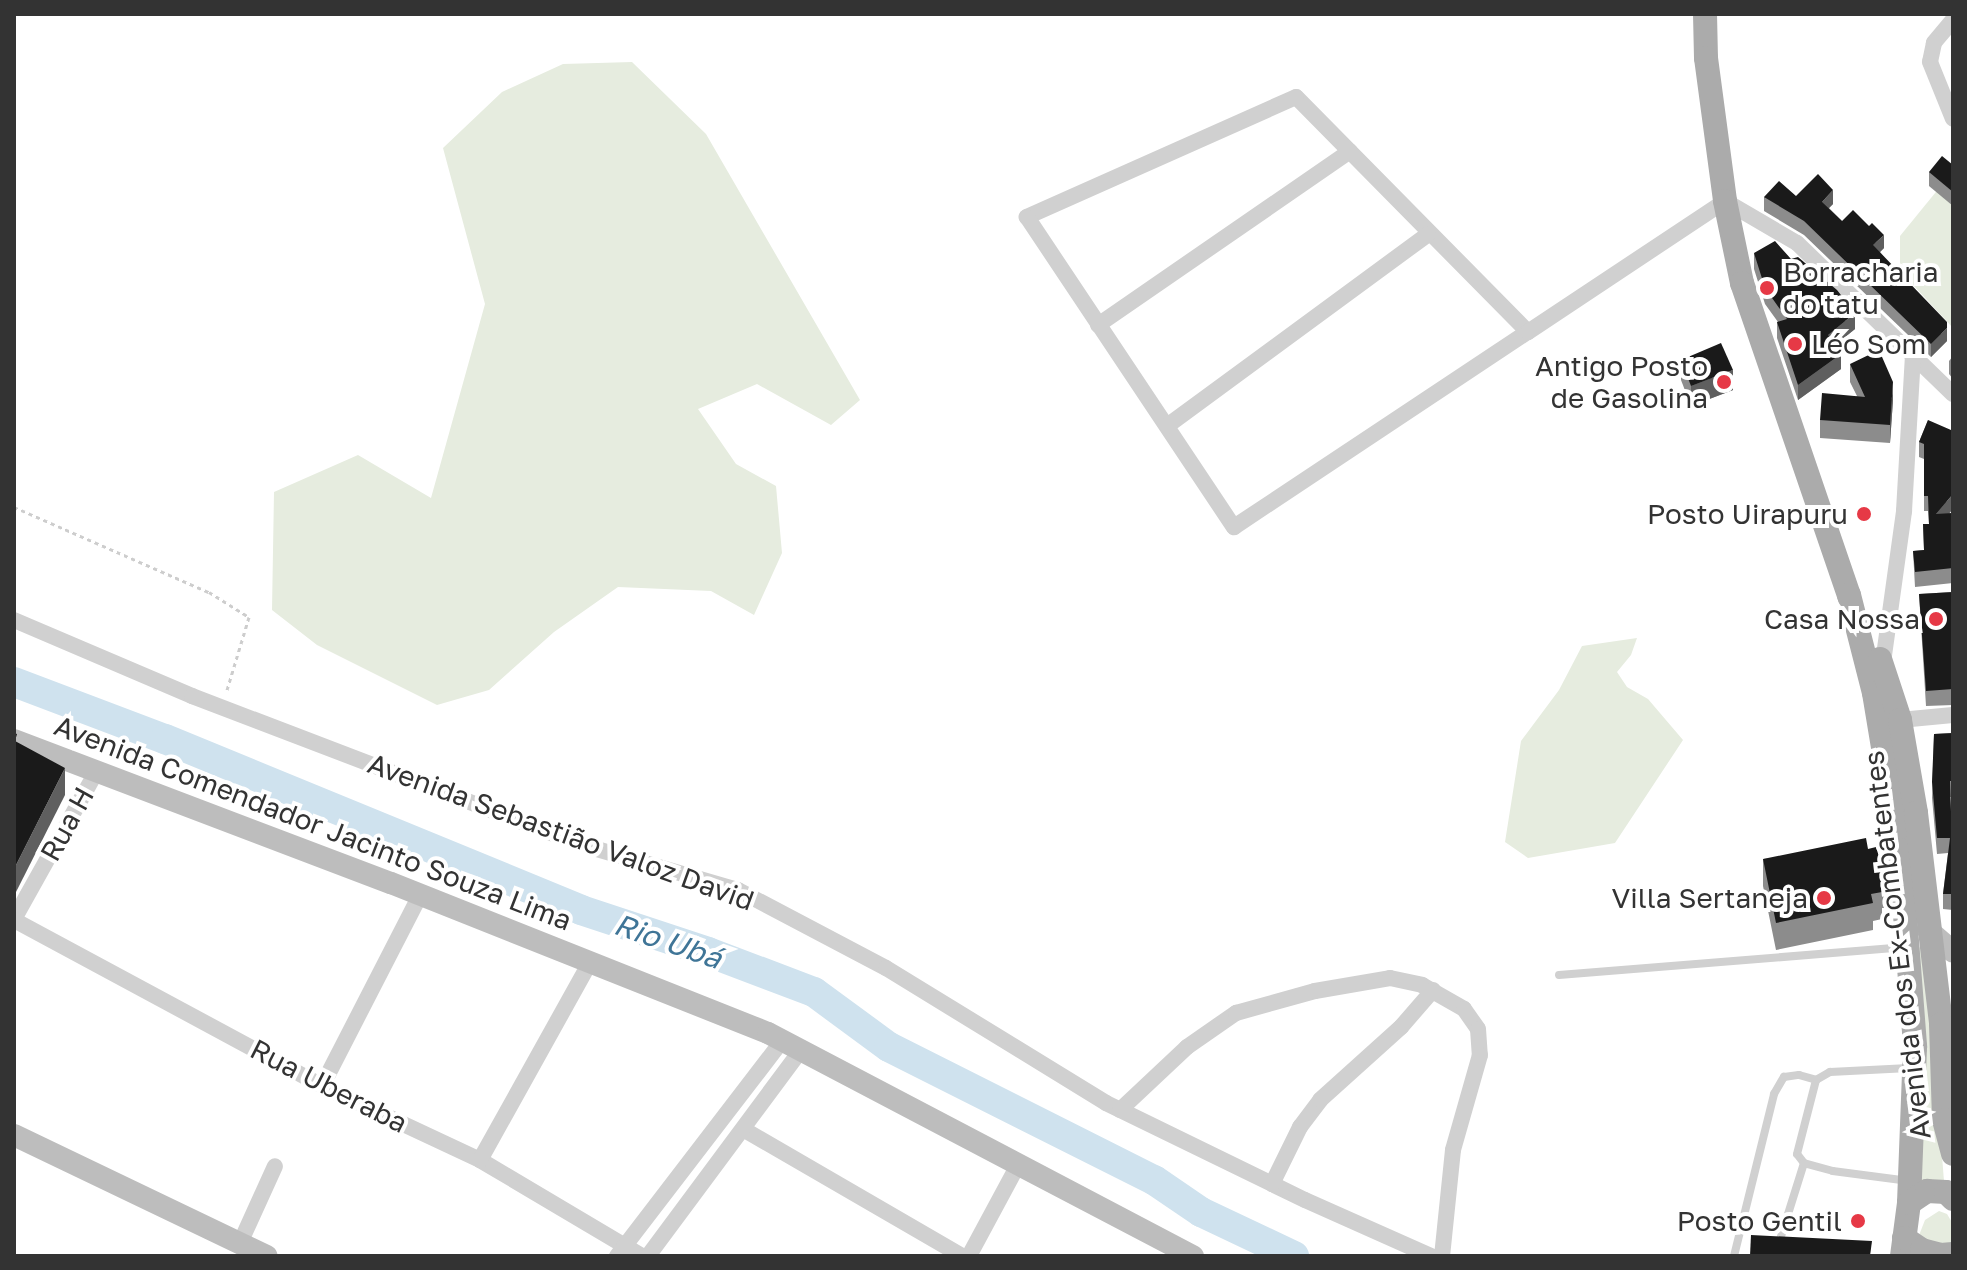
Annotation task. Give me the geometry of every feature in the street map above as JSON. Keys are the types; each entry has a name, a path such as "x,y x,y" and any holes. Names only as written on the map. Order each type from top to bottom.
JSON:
{"main road":[{"name":"Avenida dos Ex-Combatentes","path":"1705,14 1706,58 1725,201 1742,283 1767,364 1849,595 1874,693 1900,850 1914,1067 1909,1192 1903,1247"},
{"name":"Avenida dos Ex-Combatentes","path":"1849,595 1883,665 1900,720 1916,813 1928,930 1947,1019 1944,1120 1953,1154"},
{"path":"1900,850 1917,913 1928,930"},
{"path":"1909,1192 1946,1192 1953,1199"},
{"path":"1903,1247 1941,1255 1953,1254"}],"street":[{"path":"1953,20 1934,43 1930,62 1953,119"},
{"path":"1528,332 1296,97 1027,217 1234,527 1528,332 1725,201 1797,243 1953,394"},
{"path":"1098,325 1350,151"},
{"path":"1167,426 1428,234"},
{"path":"1874,693 1883,665 1904,511 1913,357"},
{"name":"Avenida Sebastião Valoz David","path":"14,620 222,707 576,843 738,890 886,968 1120,1110 1431,1256"},
{"path":"1900,720 1953,715"},
{"name":"Avenida Comendador Jacinto Souza Lima","path":"14,740 420,895 792,1045 1193,1256"},
{"name":"Rua H","path":"14,919 96,772"},
{"path":"322,1086 420,895"},
{"name":"Rua Uberaba","path":"14,919 322,1086 480,1160 621,1251 645,1256"},
{"path":"1928,930 1953,952"},
{"path":"480,1160 590,962"},
{"path":"1120,1110 1187,1047 1236,1013 1315,991 1390,978 1433,990 1464,1009 1478,1029 1480,1055 1453,1150 1442,1256"},
{"path":"1272,1184 1300,1127 1320,1100 1401,1027 1433,990"},
{"path":"645,1256 743,1129 792,1045"},
{"path":"621,1251 792,1045"},
{"path":"743,1129 962,1256"},
{"path":"14,1135 267,1256"},
{"path":"969,1256 1018,1165"},
{"path":"241,1241 275,1166"}],"lane":[{"path":"1559,975 1906,947"},
{"path":"1734,1256 1774,1094 1784,1077 1799,1075 1816,1080 1841,1070 1914,1067"},
{"path":"1816,1080 1799,1140 1797,1154 1804,1163 1909,1192"},
{"path":"1775,1256 1804,1163"}],"path":[{"path":"14,507 209,592 249,617 222,707"}],"shaded area":[{"path":"632,62 706,134 860,400 831,425 757,384 698,409 736,464 776,486 782,553 754,615 711,591 618,587 554,632 489,690 437,705 317,645 272,610 274,492 358,455 431,498 485,304 443,148 502,92 563,64"},
{"path":"1953,171 1953,328 1900,271 1900,236"},
{"path":"1637,638 1631,655 1617,672 1627,687 1648,699 1683,740 1615,843 1528,858 1505,842 1521,741 1559,690 1582,646"},
{"path":"1918,946 1926,953 1944,1181 1921,1183"},
{"path":"1939,1211 1947,1214 1953,1224 1953,1243 1946,1256 1916,1243 1925,1220"}],"building":[{"path":"1942,156 1953,165 1953,192 1929,172"},
{"path":"1818,174 1833,190 1822,202 1842,221 1853,210 1869,226 1872,223 1884,235 1873,245 1947,322 1947,328 1931,344 1804,221 1764,197 1779,181 1796,196"},
{"path":"1775,241 1791,259 1798,257 1837,290 1855,313 1828,335 1841,354 1798,385 1777,322 1787,319 1765,288 1754,253"},
{"path":"1721,343 1733,370 1691,386 1681,360"},
{"path":"1879,350 1893,382 1890,425 1820,420 1822,393 1865,397 1850,364"},
{"path":"1928,420 1951,430 1953,428 1953,494 1936,514 1953,513 1953,568 1915,572 1913,551 1924,550 1923,524 1929,524 1928,496 1924,496 1924,444 1919,442"},
{"path":"1953,592 1953,689 1926,691 1919,594"},
{"path":"14,733 17,734 15,741 65,768 14,869"},
{"path":"1953,733 1953,781 1950,781 1953,894 1943,894 1950,838 1937,838 1932,782 1934,734"},
{"path":"1866,838 1868,849 1876,847 1884,881 1880,882 1882,892 1871,894 1873,903 1776,923 1763,859"},
{"path":"1751,1235 1872,1241 1870,1256 1750,1256"}],"waterway":[{"name":"Rio Ubá","path":"14,682 165,739 581,910 708,952 814,992 889,1047 1154,1180 1201,1212 1294,1256"}],"place":[{"name":"Borracharia do tatu","path":"1767,288"},
{"name":"Léo Som","path":"1795,344"},
{"name":"Antigo Posto de Gasolina","path":"1724,382"},
{"name":"Posto Uirapuru","path":"1864,514"},
{"name":"Casa Nossa","path":"1936,619"},
{"name":"Villa Sertaneja","path":"1824,898"},
{"name":"Posto Gentil","path":"1858,1221"}]}
